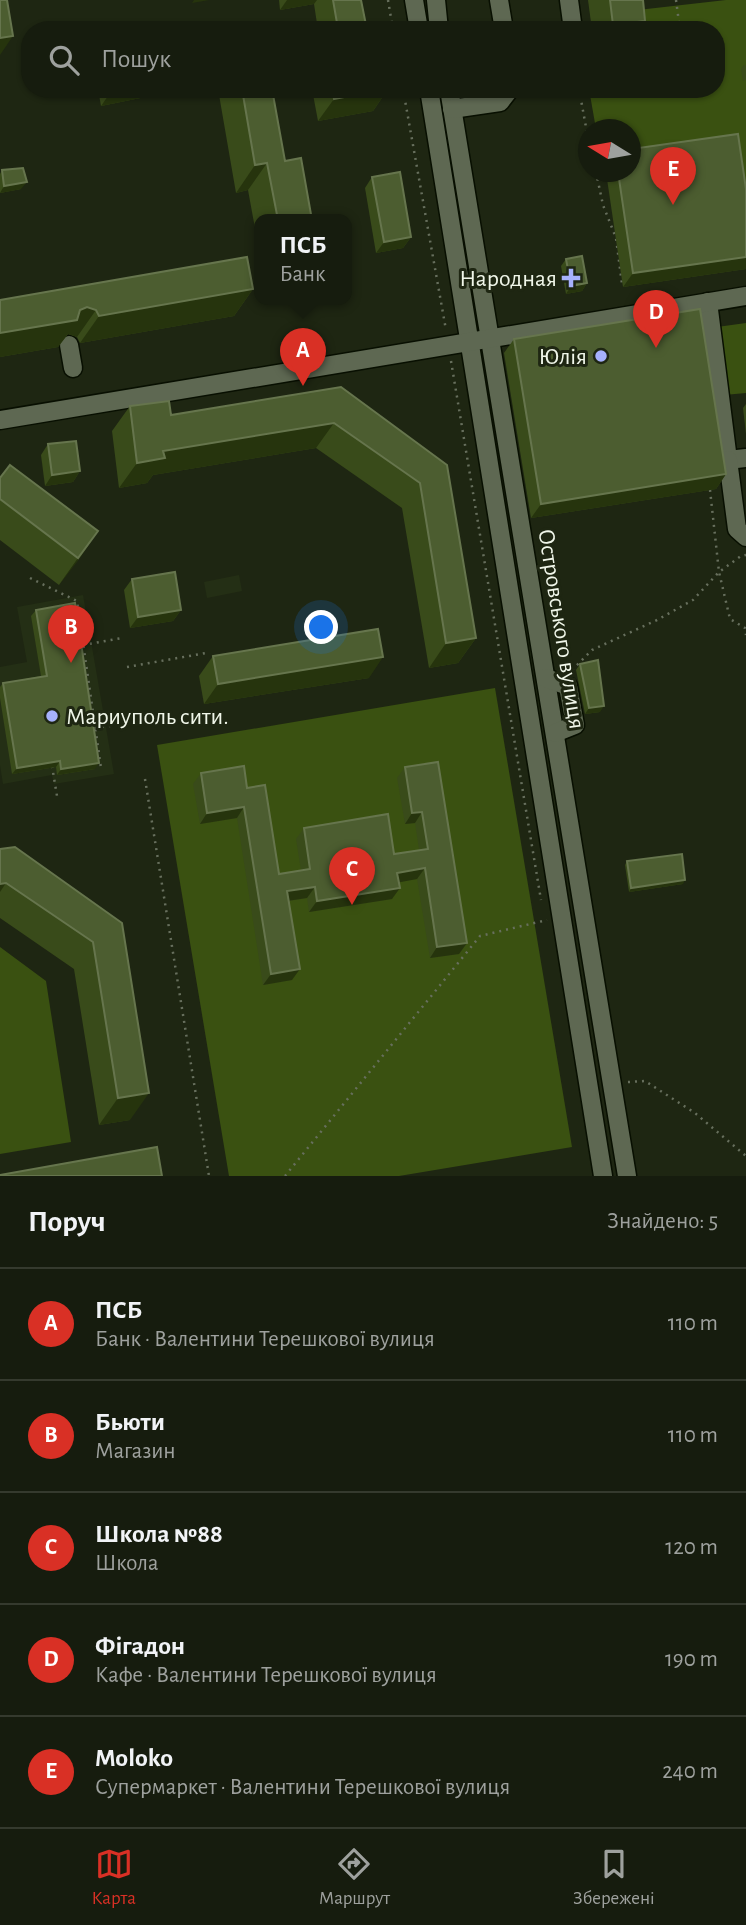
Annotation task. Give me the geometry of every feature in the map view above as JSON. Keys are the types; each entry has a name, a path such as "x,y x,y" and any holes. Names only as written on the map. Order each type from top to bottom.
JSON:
{"street":[{"path":"414,0 418,21"},
{"path":"436,0 438,21"},
{"path":"499,0 502,21"},
{"path":"569,0 572,21"},
{"name":"Островського вулиця","path":"430,98 603,1176"},
{"name":"Островського вулиця","path":"450,98 627,1176"},
{"path":"452,109 500,102 503,98"},
{"path":"0,420 746,296"},
{"path":"708,302 737,459 737,529 746,537"},
{"path":"69,345 73,368"}],"path":[{"path":"388,0 392,21"},
{"path":"676,0 679,21"},
{"path":"405,98 542,907"},
{"path":"581,98 585,119"},
{"path":"598,182 603,205 616,238 622,284"},
{"path":"710,490 719,572 730,619 745,628 746,635"},
{"path":"545,677 570,672 592,650 693,600 719,572 746,555"},
{"path":"30,578 77,601 101,768"},
{"path":"83,645 122,638"},
{"path":"127,667 206,653"},
{"path":"95,728 136,722"},
{"path":"50,757 57,796"},
{"path":"145,779 209,1176"},
{"path":"285,1176 480,936 561,917"},
{"path":"612,1084 645,1081 695,1113 746,1156"}],"shaded area":[{"path":"239,575 242,591 207,598 204,582"},
{"name":"Мариуполь сити.","path":"83,595 114,774 54,784 52,775 3,784 0,765 0,667 27,662 17,607"}],"green space":[{"path":"746,0 746,232 641,163 641,119 594,119 591,98 725,98 725,21 630,21 629,11"},
{"path":"746,323 746,393 724,395 717,327"},
{"path":"495,688 572,1147 399,1176 229,1176 157,745"},
{"path":"0,947 46,981 71,1142 0,1154"}],"building":[{"path":"0,0 7,0 13,36 0,38"},
{"path":"333,0 361,0 365,21 337,21"},
{"path":"610,0 643,0 645,21 613,21"},
{"path":"244,98 274,98 285,161 301,158 311,214 277,214 267,163 255,165"},
{"path":"738,134 746,189 746,257 633,273 619,182 641,182 641,148"},
{"path":"23,168 27,182 4,186 2,170"},
{"path":"400,172 411,237 384,242 372,177"},
{"path":"582,256 587,283 571,286 566,259"},
{"path":"247,257 253,289 99,316 96,310 87,307 80,310 77,320 0,333 0,300"},
{"path":"700,309 726,474 541,504 514,339"},
{"path":"341,387 447,465 476,638 446,643 420,483 334,423 163,451 165,458 137,463 130,406 169,401 171,415"},
{"path":"76,441 80,471 52,475 48,444"},
{"path":"10,465 98,531 78,558 0,499 0,478"},
{"path":"175,572 181,610 138,617 132,579"},
{"name":"Мариуполь сити.","path":"75,603 99,763 61,769 60,761 17,768 3,683 47,676 36,610"},
{"path":"378,629 383,657 218,684 213,656"},
{"path":"598,660 604,706 589,708 580,664"},
{"path":"438,762 467,943 437,947 425,868 397,873 400,888 317,901 315,887 287,891 300,969 271,974 244,807 207,813 201,773 244,766 247,788 265,785 279,874 310,869 304,828 388,814 394,854 428,849 422,812 412,813 405,767"},
{"path":"15,847 122,923 149,1093 118,1098 93,942 6,883 0,884 0,849"},
{"path":"682,854 685,880 631,888 627,861"},
{"path":"157,1147 162,1176 0,1176 0,1175"}],"place":[{"name":"Moloko","path":"673,205"},
{"name":"Народная","path":"571,278"},
{"name":"Фігадон","path":"656,348"},
{"name":"Юлія","path":"601,356"},
{"name":"ПСБ","path":"303,386"},
{"name":"Бьюти","path":"71,663"},
{"name":"Мариуполь сити.","path":"52,716"},
{"name":"Школа №88","path":"352,905"}]}
